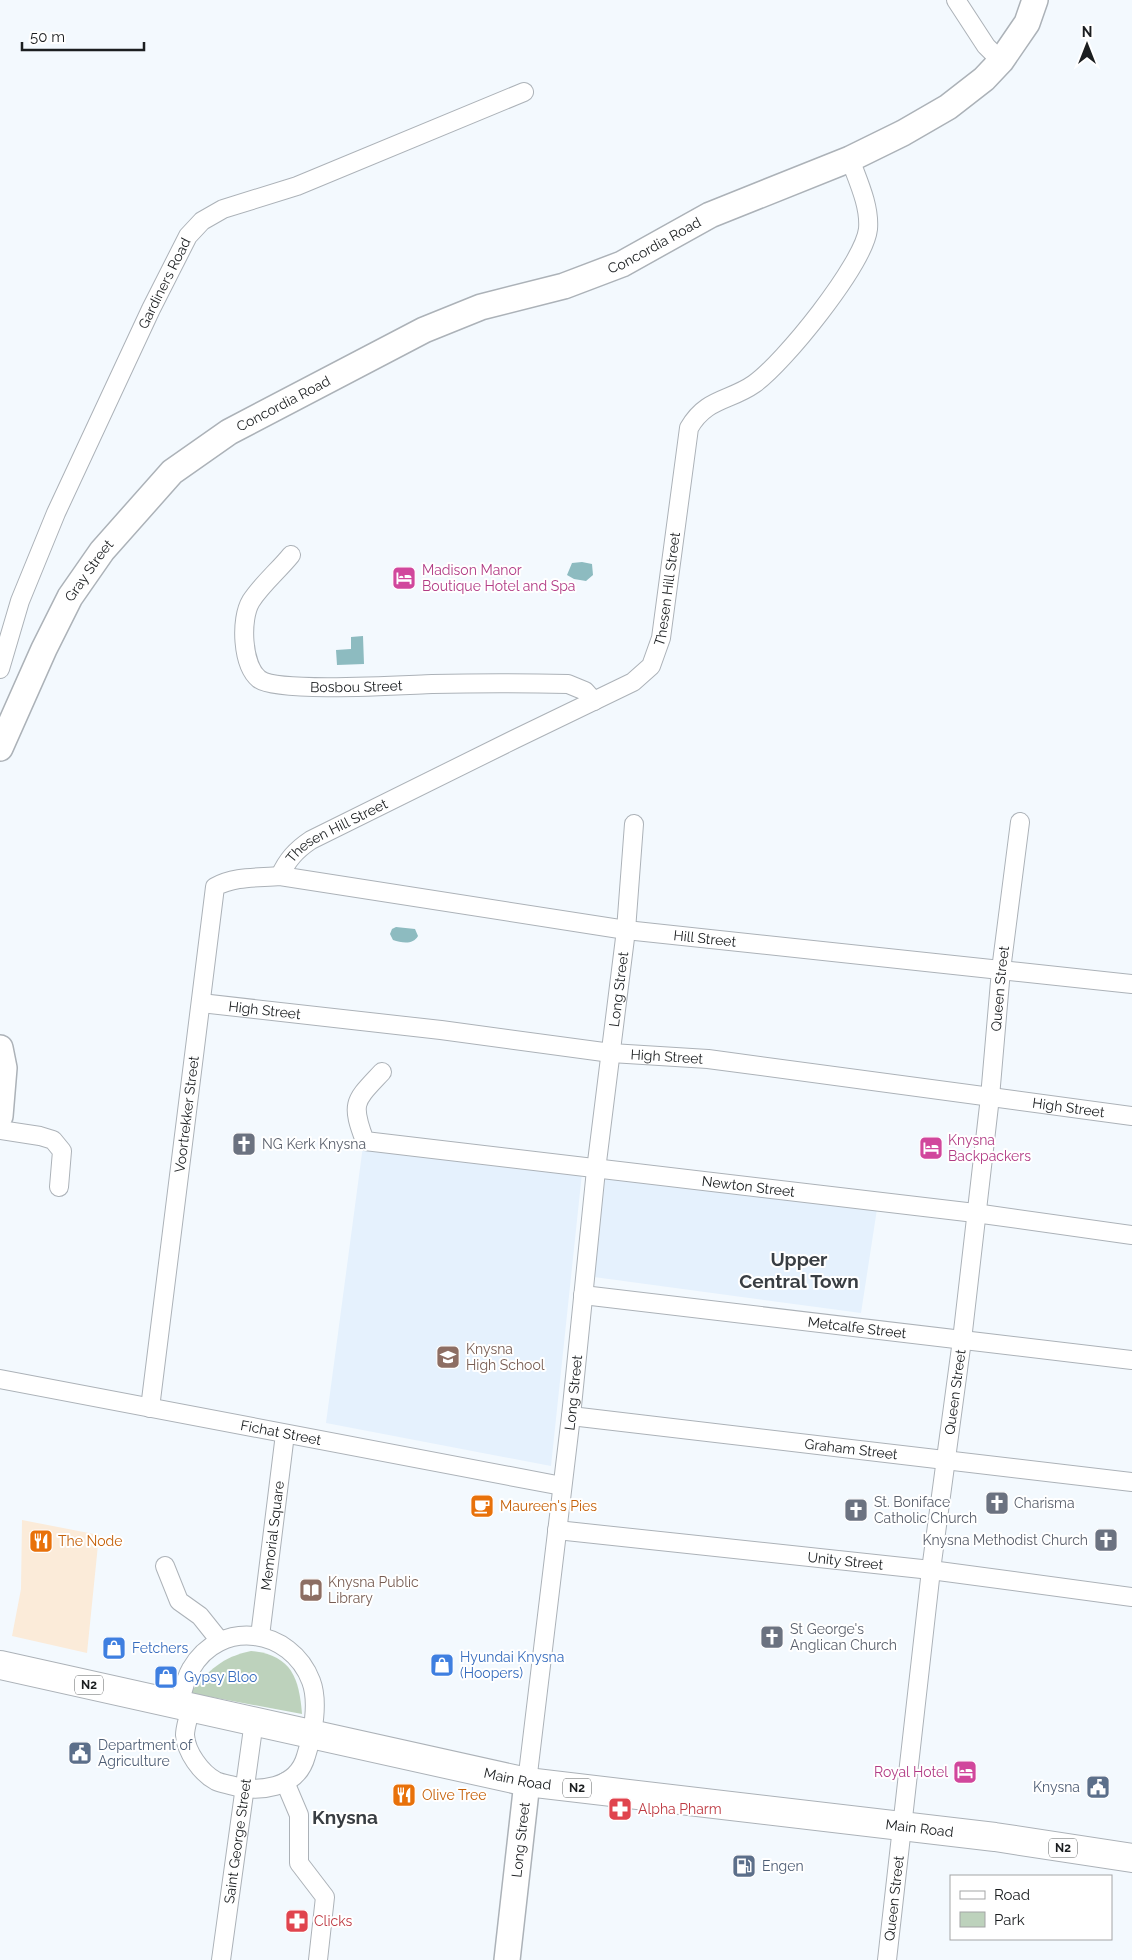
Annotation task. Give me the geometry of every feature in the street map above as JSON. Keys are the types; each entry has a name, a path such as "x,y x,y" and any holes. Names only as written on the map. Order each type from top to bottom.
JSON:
{"highway":[{"name":"Main Road","path":"0,1665 527,1782 995,1837 1132,1858"}],"street":[{"path":"956,0 986,46 1001,61"},
{"name":"Concordia Road","path":"229,432 424,330 481,307 564,286 622,264 710,215 850,159 904,133 948,107 984,79 1001,61 1027,22 1034,0"},
{"name":"Gardiners Road","path":"0,670 20,601 56,513 151,309 188,236 202,221 223,209 297,186 524,92"},
{"name":"Thesen Hill Street","path":"280,876 288,860 311,840 634,682 651,666 661,638 689,428 696,416 707,407 752,386 770,372 798,341 846,275 866,240 868,228 865,202 850,159"},
{"name":"Gray Street","path":"0,748 44,649 70,597 102,551 172,472 229,432"},
{"name":"Bosbou Street","path":"291,555 250,602 246,618 245,653 249,666 260,680 268,684 310,687 568,684 585,691 594,701"},
{"name":"Queen Street","path":"887,1960 931,1570 962,1340 975,1212 990,1097 1001,970 1020,822"},
{"name":"Long Street","path":"507,1960 562,1486 572,1416 596,1170 626,930 634,824"},
{"name":"Hill Street","path":"280,876 626,930 1132,984"},
{"name":"Voortrekker Street","path":"150,1408 215,887 225,881 236,879 280,876"},
{"name":"High Street","path":"201,1003 441,1030 611,1053 708,1059 1132,1116"},
{"path":"0,1048 4,1068 0,1116"},
{"name":"Newton Street","path":"382,1072 361,1095 358,1101 356,1119 365,1141 596,1170 975,1212 1132,1235"},
{"path":"0,1130 40,1136 53,1140 62,1151 59,1187"},
{"name":"Metcalfe Street","path":"583,1295 1132,1360"},
{"name":"Fichat Street","path":"0,1380 562,1486"},
{"name":"Graham Street","path":"572,1416 1132,1482"},
{"name":"Memorial Square","path":"260,1636 284,1434"},
{"name":"Unity Street","path":"558,1530 931,1570 1132,1597"},
{"path":"165,1566 179,1601 200,1616 220,1641"},
{"path":"240,1636 260,1636 278,1642 292,1652 304,1666 312,1683 314,1718 306,1757 296,1775 286,1782 262,1789 244,1789 216,1781 194,1762 185,1735 185,1707 190,1669 203,1653 220,1641 240,1636"},
{"name":"Saint George Street","path":"221,1960 254,1721"},
{"path":"286,1782 299,1815 299,1863 325,1897 318,1960"}],"shaded area":[{"name":"Knysna High School","path":"363,1146 582,1173 551,1466 326,1423"},
{"path":"603,1176 877,1209 861,1313 594,1277"},
{"path":"22,1520 99,1535 87,1653 12,1636 21,1589"}],"green space":[{"path":"251,1651 275,1657 290,1670 298,1689 302,1714 190,1693 210,1671 224,1661"}],"water":[{"path":"572,563 592,564 593,575 586,581 574,579 567,575"},
{"path":"363,636 364,664 337,665 336,650 351,649 351,637"},
{"path":"396,927 415,929 418,936 410,942 393,940 390,934 392,929"}],"place":[{"name":"Madison Manor Boutique Hotel and Spa","path":"404,578"},
{"name":"NG Kerk Knysna","path":"244,1144"},
{"name":"Knysna Backpackers","path":"931,1148"},
{"name":"Knysna High School","path":"448,1357"},
{"name":"Charisma","path":"997,1503"},
{"name":"Maureen's Pies","path":"482,1506"},
{"name":"St. Boniface Catholic Church","path":"856,1510"},
{"name":"Knysna Methodist Church","path":"1106,1540"},
{"name":"The Node","path":"41,1541"},
{"name":"Knysna Public Library","path":"311,1590"},
{"name":"St George's Anglican Church","path":"772,1637"},
{"name":"Fetchers","path":"114,1648"},
{"name":"Hyundai Knysna (Hoopers)","path":"442,1665"},
{"name":"Gypsy Bloo","path":"166,1677"},
{"name":"Department of Agriculture","path":"80,1753"},
{"name":"Royal Hotel","path":"965,1772"},
{"name":"Knysna","path":"1098,1787"},
{"name":"Olive Tree","path":"404,1795"},
{"name":"Alpha Pharm","path":"620,1809"},
{"name":"Engen","path":"744,1866"},
{"name":"Clicks","path":"297,1921"}],"district":[{"name":"Upper Central Town","path":"799,1270"},
{"name":"Knysna","path":"345,1817"}]}
